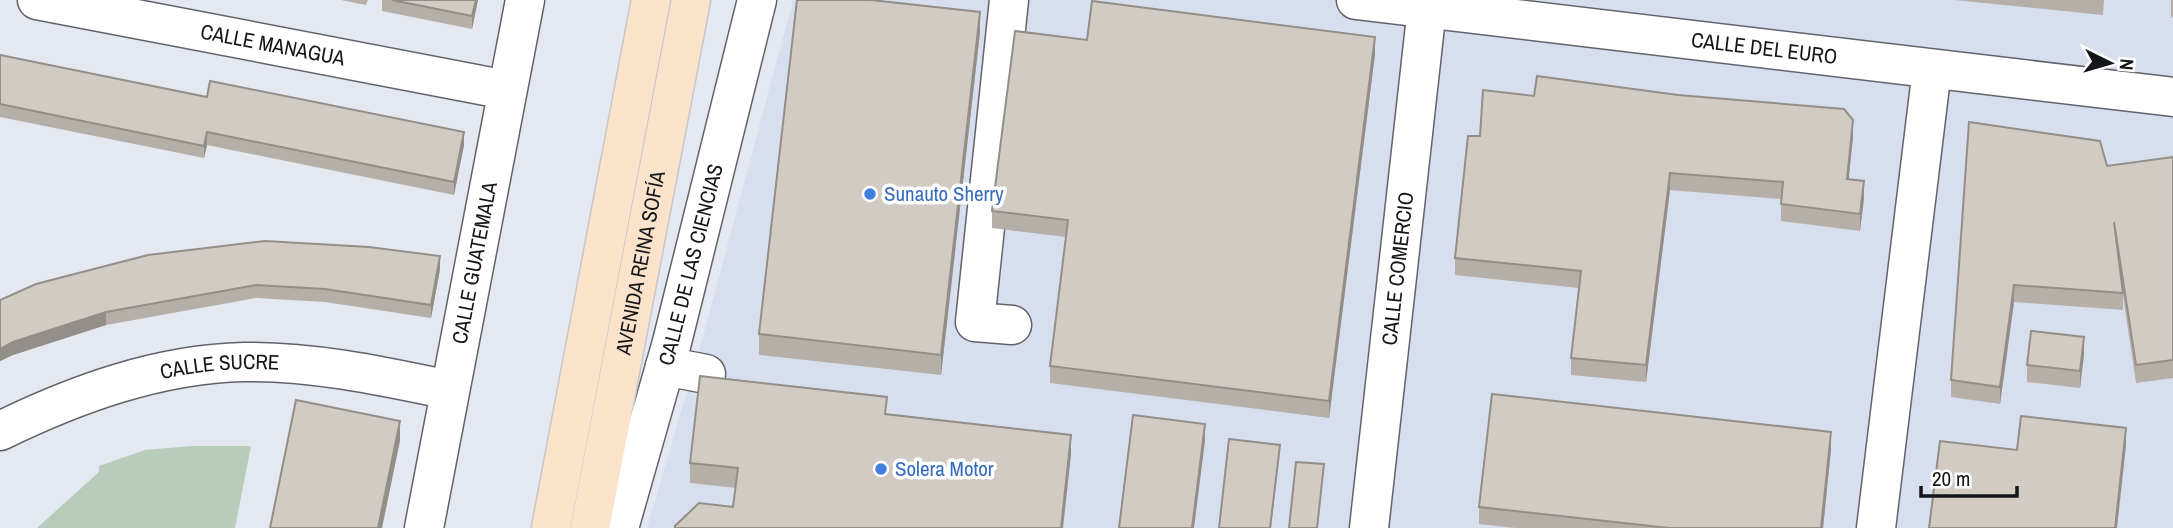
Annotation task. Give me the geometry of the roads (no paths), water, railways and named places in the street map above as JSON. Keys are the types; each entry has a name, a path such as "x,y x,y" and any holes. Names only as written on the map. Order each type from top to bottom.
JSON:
{"main road":[{"name":"AVENIDA REINA SOFÍA","path":"551,528 651,0"},
{"name":"AVENIDA REINA SOFÍA","path":"590,528 691,0"}],"street":[{"name":"CALLE MANAGUA","path":"37,0 507,90"},
{"name":"CALLE GUATEMALA","path":"424,528 525,0"},
{"name":"CALLE DE LAS CIENCIAS","path":"619,528 664,366 757,0"},
{"path":"1009,0 975,322 1012,325"},
{"name":"CALLE DEL EURO","path":"1356,0 1427,8 1625,16 1932,69 2173,97"},
{"name":"CALLE COMERCIO","path":"1370,528 1427,8"},
{"path":"1876,528 1932,69"},
{"name":"CALLE SUCRE","path":"0,431 54,405 117,383 184,368 244,362 320,366 449,390"},
{"path":"664,366 706,374"}],"place":[{"name":"Sunauto Sherry","path":"870,194"},
{"name":"Solera Motor","path":"881,469"}]}
